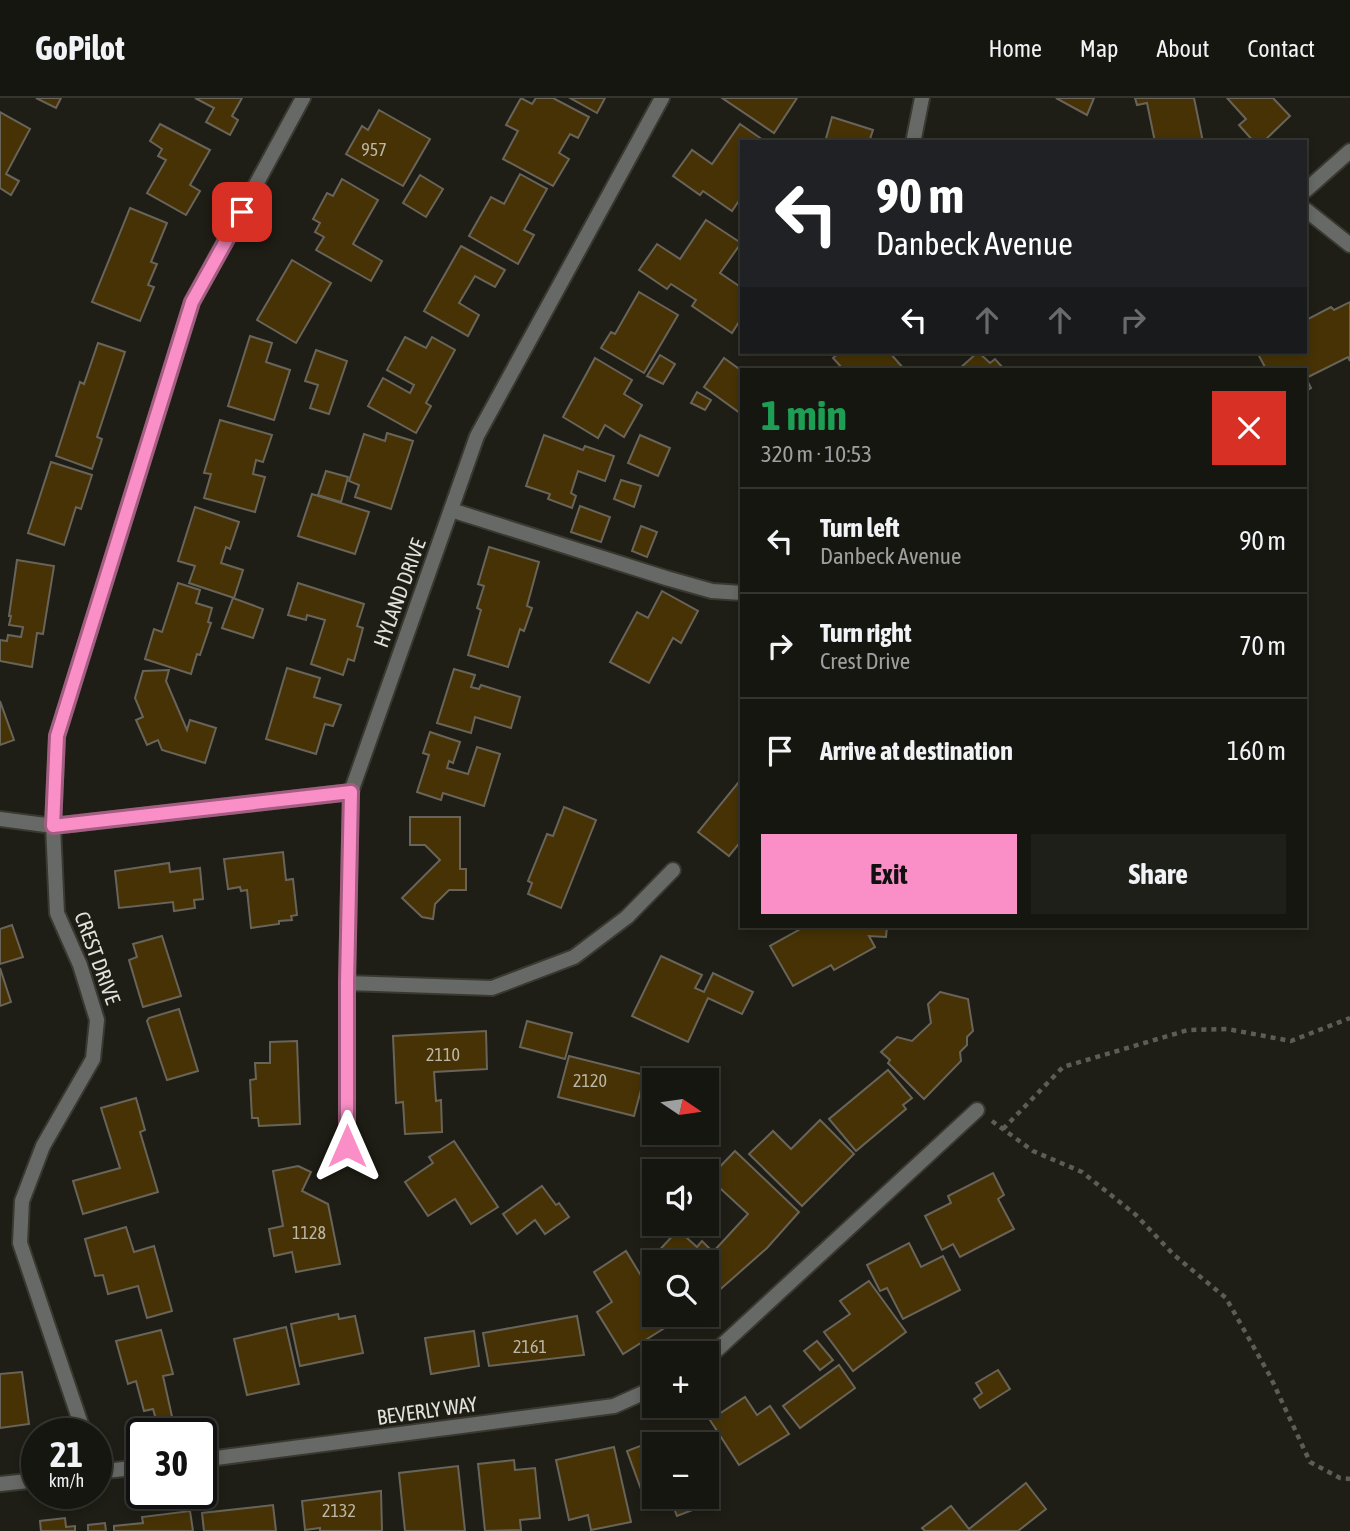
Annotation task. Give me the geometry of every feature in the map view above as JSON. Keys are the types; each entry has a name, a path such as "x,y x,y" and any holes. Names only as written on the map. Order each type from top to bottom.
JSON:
{"street":[{"name":"CREST DRIVE","path":"79,1418 20,1243 22,1201 43,1146 93,1059 97,1020 80,965 57,913 53,826 57,736 192,302 303,98"},
{"name":"HYLAND DRIVE","path":"347,1146 351,792 477,436 662,98"},
{"path":"915,140 922,98"},
{"path":"1307,189 1350,151"},
{"path":"1307,211 1350,245"},
{"path":"452,510 666,579 712,591 740,593"},
{"path":"0,820 53,826 351,792"},
{"path":"347,983 492,988 573,957 627,917 673,870"},
{"path":"719,1348 977,1110"},
{"name":"BEVERLY WAY","path":"217,1458 614,1406 642,1393"},
{"path":"0,1484 21,1482"}],"path":[{"path":"1003,1129 1063,1067 1188,1030 1227,1029 1291,1041 1350,1018"},
{"path":"977,1110 1033,1151 1082,1172 1136,1215 1174,1255 1226,1298 1270,1376 1310,1462 1340,1478 1350,1479"}],"building":[{"path":"36,98 61,98 56,108"},
{"path":"195,98 242,98 232,116 238,120 230,135 206,122 214,108"},
{"path":"521,98 532,104 536,98 553,98 589,117 578,138 570,134 559,153 569,159 553,186 503,159 518,131 506,125"},
{"path":"570,98 605,98 597,113"},
{"path":"722,98 797,98 774,133"},
{"path":"1056,98 1094,98 1087,115"},
{"path":"1135,98 1194,98 1203,140 1155,140 1147,103 1137,105"},
{"path":"1227,98 1273,98 1290,116 1265,140 1252,140 1239,125 1246,119"},
{"path":"379,110 430,139 403,186 346,154 362,126 368,130"},
{"path":"0,112 30,129 6,174 19,181 11,195 0,188"},
{"path":"832,117 873,130 870,140 826,140"},
{"path":"160,124 210,150 190,185 200,191 186,215 147,193 166,160 158,156 162,149 150,141"},
{"path":"740,124 763,140 740,140 740,199 732,211 703,191 700,195 673,176 692,150 712,164"},
{"path":"520,174 547,189 524,230 534,235 518,264 469,236 491,197 504,204"},
{"path":"420,175 443,189 426,217 403,203"},
{"path":"342,179 378,200 353,244 382,261 371,281 316,250 324,237 315,232 320,223 313,219 327,193 333,196"},
{"path":"130,208 167,223 151,262 157,264 148,285 154,287 140,321 92,302"},
{"path":"706,220 740,242 720,273 740,287 740,320 732,333 692,306 696,300 671,284 667,289 639,270 657,244 680,259"},
{"path":"461,246 505,270 495,287 475,276 459,303 479,315 468,336 424,311"},
{"path":"292,260 331,283 296,343 257,320"},
{"path":"639,292 678,315 644,373 601,348 611,332 615,334"},
{"path":"1350,302 1350,361 1348,357 1307,378 1307,368 1265,368 1258,354 1307,354 1307,319 1331,307 1334,310"},
{"path":"250,336 272,343 266,362 290,370 274,420 228,406"},
{"path":"405,337 426,348 432,337 455,350 426,403 431,406 416,433 368,406 383,378 410,393 414,385 387,370"},
{"path":"98,343 125,352 97,437 102,439 92,469 56,456 80,382 84,384"},
{"path":"316,350 347,361 329,414 310,408 318,385 305,381"},
{"path":"838,354 891,354 903,368 842,368 833,358"},
{"path":"976,354 980,354 990,363 995,359 1003,368 960,368"},
{"path":"660,355 675,364 663,384 647,376"},
{"path":"595,358 632,380 624,394 642,405 624,437 605,425 598,438 563,417"},
{"path":"724,358 740,370 740,413 704,387"},
{"path":"697,392 711,400 705,410 691,403"},
{"path":"220,420 272,435 263,462 256,460 253,474 265,477 255,512 204,498 211,474 204,473"},
{"path":"387,433 413,441 391,509 355,497 359,485 349,481 364,434 385,441"},
{"path":"544,435 583,450 585,446 614,456 605,481 578,471 571,493 576,496 572,508 548,499 550,494 526,486"},
{"path":"640,435 670,448 658,476 628,463"},
{"path":"51,462 92,475 81,509 76,507 64,545 28,533"},
{"path":"326,471 348,477 341,502 318,495"},
{"path":"621,480 641,486 634,507 614,499"},
{"path":"312,494 369,512 355,554 298,536"},
{"path":"580,506 610,517 601,542 571,532"},
{"path":"195,507 239,522 230,549 226,547 221,563 243,570 234,598 189,583 195,566 178,561"},
{"path":"641,526 657,532 647,557 632,551"},
{"path":"489,547 539,562 527,606 532,608 524,631 520,629 508,667 468,655 481,610 477,608 484,586 478,584"},
{"path":"17,560 54,566 43,634 37,633 32,667 0,661 0,640 7,641 8,635 21,637 23,627 9,625"},
{"path":"178,583 200,590 196,603 212,608 208,622 211,623 191,674 145,659 154,629 162,632"},
{"path":"298,583 364,604 357,626 363,628 354,661 348,659 343,675 311,664 325,620 307,615 306,620 288,615"},
{"path":"662,591 698,611 681,643 673,638 649,683 610,662 637,612 648,618"},
{"path":"233,598 263,609 253,638 222,628"},
{"path":"287,668 320,678 314,697 341,705 333,726 325,724 316,754 266,739"},
{"path":"454,669 475,675 471,687 479,689 481,685 520,697 511,728 475,717 471,733 437,723"},
{"path":"169,670 166,681 187,730 190,720 216,728 205,763 162,750 158,740 147,745 136,720 143,717 135,698 143,671"},
{"path":"0,701 14,740 0,745"},
{"path":"430,732 460,742 453,763 449,761 447,768 468,774 477,747 500,754 484,806 443,793 441,800 417,792 429,755 423,753"},
{"path":"740,780 740,842 729,856 698,832"},
{"path":"564,807 596,820 561,908 528,894 532,883 528,881 547,834 553,836"},
{"path":"410,817 460,817 460,869 466,869 466,890 449,890 435,904 433,919 422,917 402,898 440,860 425,845 410,845"},
{"path":"283,852 286,880 293,879 297,915 291,916 292,920 279,921 279,924 251,928 247,890 241,891 240,887 228,889 224,859"},
{"path":"169,863 170,872 200,868 203,899 194,900 195,908 174,911 173,902 119,908 115,871"},
{"path":"12,925 23,957 0,964 0,929"},
{"path":"802,928 887,928 886,937 869,936 875,947 834,970 831,965 793,986 770,946"},
{"path":"162,936 181,996 143,1007 129,960 137,957 133,944"},
{"path":"661,956 702,975 695,988 704,992 713,973 753,992 742,1014 708,998 688,1042 632,1016"},
{"path":"0,968 11,1002 0,1006"},
{"path":"940,992 968,999 973,1031 967,1037 967,1045 960,1052 961,1061 924,1099 888,1063 890,1060 881,1052 897,1037 912,1041 931,1023 928,1004"},
{"path":"179,1009 198,1071 167,1080 147,1021 149,1018"},
{"path":"527,1021 572,1033 565,1059 520,1047"},
{"path":"486,1031 487,1069 434,1072 436,1101 441,1100 442,1132 405,1134 403,1102 396,1103 393,1036"},
{"path":"297,1041 300,1124 259,1126 258,1118 252,1118 250,1080 256,1079 255,1063 270,1063 270,1042"},
{"path":"569,1056 642,1074 642,1086 634,1116 558,1097"},
{"path":"888,1070 912,1098 903,1105 906,1109 856,1151 829,1119"},
{"path":"136,1098 145,1130 140,1132 158,1192 83,1214 73,1181 120,1168 101,1108"},
{"path":"820,1120 854,1154 802,1206 749,1154 773,1131 791,1149"},
{"path":"454,1141 498,1207 471,1224 455,1199 428,1216 405,1182 433,1163 429,1157"},
{"path":"735,1151 799,1212 767,1248 719,1290 719,1250 715,1250 748,1214 719,1187 719,1168"},
{"path":"298,1166 311,1172 302,1191 328,1204 340,1264 296,1272 292,1252 274,1256 269,1229 283,1226 273,1171"},
{"path":"993,1173 1004,1195 998,1199 1014,1229 960,1257 953,1244 942,1250 925,1216 951,1203 948,1196"},
{"path":"542,1186 569,1217 545,1234 535,1220 517,1234 503,1214"},
{"path":"126,1227 134,1252 154,1246 172,1311 147,1318 138,1286 108,1294 103,1275 95,1276 85,1239"},
{"path":"672,1236 685,1236 697,1247 702,1241 711,1250 659,1250"},
{"path":"909,1243 921,1267 943,1256 960,1290 903,1319 887,1288 880,1291 867,1265"},
{"path":"626,1251 642,1277 642,1327 666,1327 623,1354 597,1312 612,1302 594,1272"},
{"path":"869,1281 906,1332 853,1371 824,1332 850,1314 840,1301"},
{"path":"338,1314 339,1319 355,1316 363,1353 300,1366 291,1324"},
{"path":"577,1316 584,1355 489,1366 483,1333"},
{"path":"286,1327 299,1384 247,1395 234,1339"},
{"path":"161,1330 173,1374 163,1376 172,1418 156,1418 153,1409 144,1411 136,1381 128,1384 116,1341"},
{"path":"474,1331 479,1366 431,1374 425,1338"},
{"path":"817,1341 833,1360 820,1370 804,1351"},
{"path":"839,1365 855,1388 800,1428 783,1406"},
{"path":"998,1370 1010,1389 980,1408 974,1399 982,1393 976,1383"},
{"path":"22,1372 28,1418 21,1418 21,1425 0,1428 0,1374"},
{"path":"745,1397 757,1415 770,1406 789,1434 739,1465 710,1420 719,1418 719,1414"},
{"path":"642,1445 642,1492 627,1451"},
{"path":"614,1447 631,1522 591,1530 588,1515 569,1520 556,1460"},
{"path":"514,1460 515,1470 535,1468 540,1518 520,1520 521,1530 485,1531 478,1464"},
{"path":"458,1466 465,1531 405,1531 399,1473"},
{"path":"1026,1483 1046,1509 1018,1531 925,1531 922,1528 951,1506 969,1529"},
{"path":"381,1491 382,1531 320,1531 320,1528 305,1530 302,1501"},
{"path":"273,1505 276,1531 204,1531 202,1513"},
{"path":"674,1509 695,1509 677,1516"},
{"path":"190,1511 193,1531 114,1531 114,1526 143,1523 142,1517"},
{"path":"65,1518 66,1527 75,1526 75,1531 41,1531 40,1521"},
{"path":"105,1523 106,1531 88,1531 88,1525"}],"route":[{"path":"242,212 192,302 57,736 53,826 351,792 347,1146"}]}
